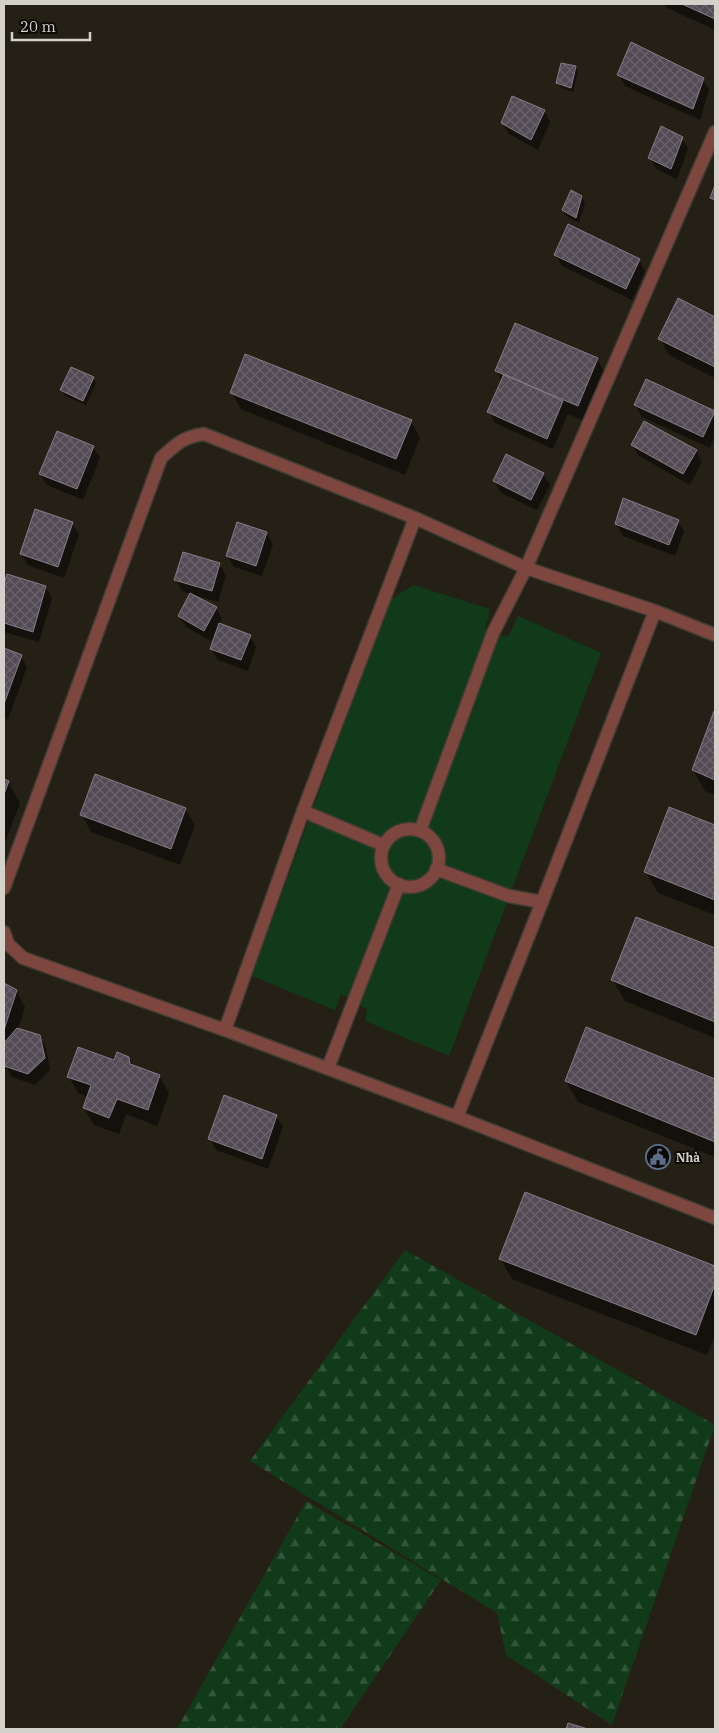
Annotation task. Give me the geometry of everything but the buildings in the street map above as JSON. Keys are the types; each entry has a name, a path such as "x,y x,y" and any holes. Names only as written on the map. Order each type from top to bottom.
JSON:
{"street":[{"path":"420,831 493,633 526,568 715,132"},
{"path":"4,888 161,458 175,444 189,436 204,434 415,518 526,568 655,611 715,635"},
{"path":"225,1030 303,812 415,518"},
{"path":"457,1117 655,611"},
{"path":"303,812 383,845"},
{"path":"403,829 420,831 428,835 438,851 436,869 425,882 408,886 399,884 391,880 381,864 383,845 395,832 403,829"},
{"path":"436,869 509,896 542,902"},
{"path":"328,1068 399,884"},
{"path":"4,932 8,944 22,958 328,1068 715,1218"}],"green space":[{"path":"413,585 490,609 485,630 508,637 518,616 601,653 449,1056 365,1021 367,1009 341,994 335,1010 252,976 389,601"},
{"path":"405,1250 715,1425 612,1725 506,1655 497,1613 250,1461"},
{"path":"306,1501 441,1580 340,1729 177,1729"}],"place":[{"name":"Nhà","path":"658,1157"}]}
